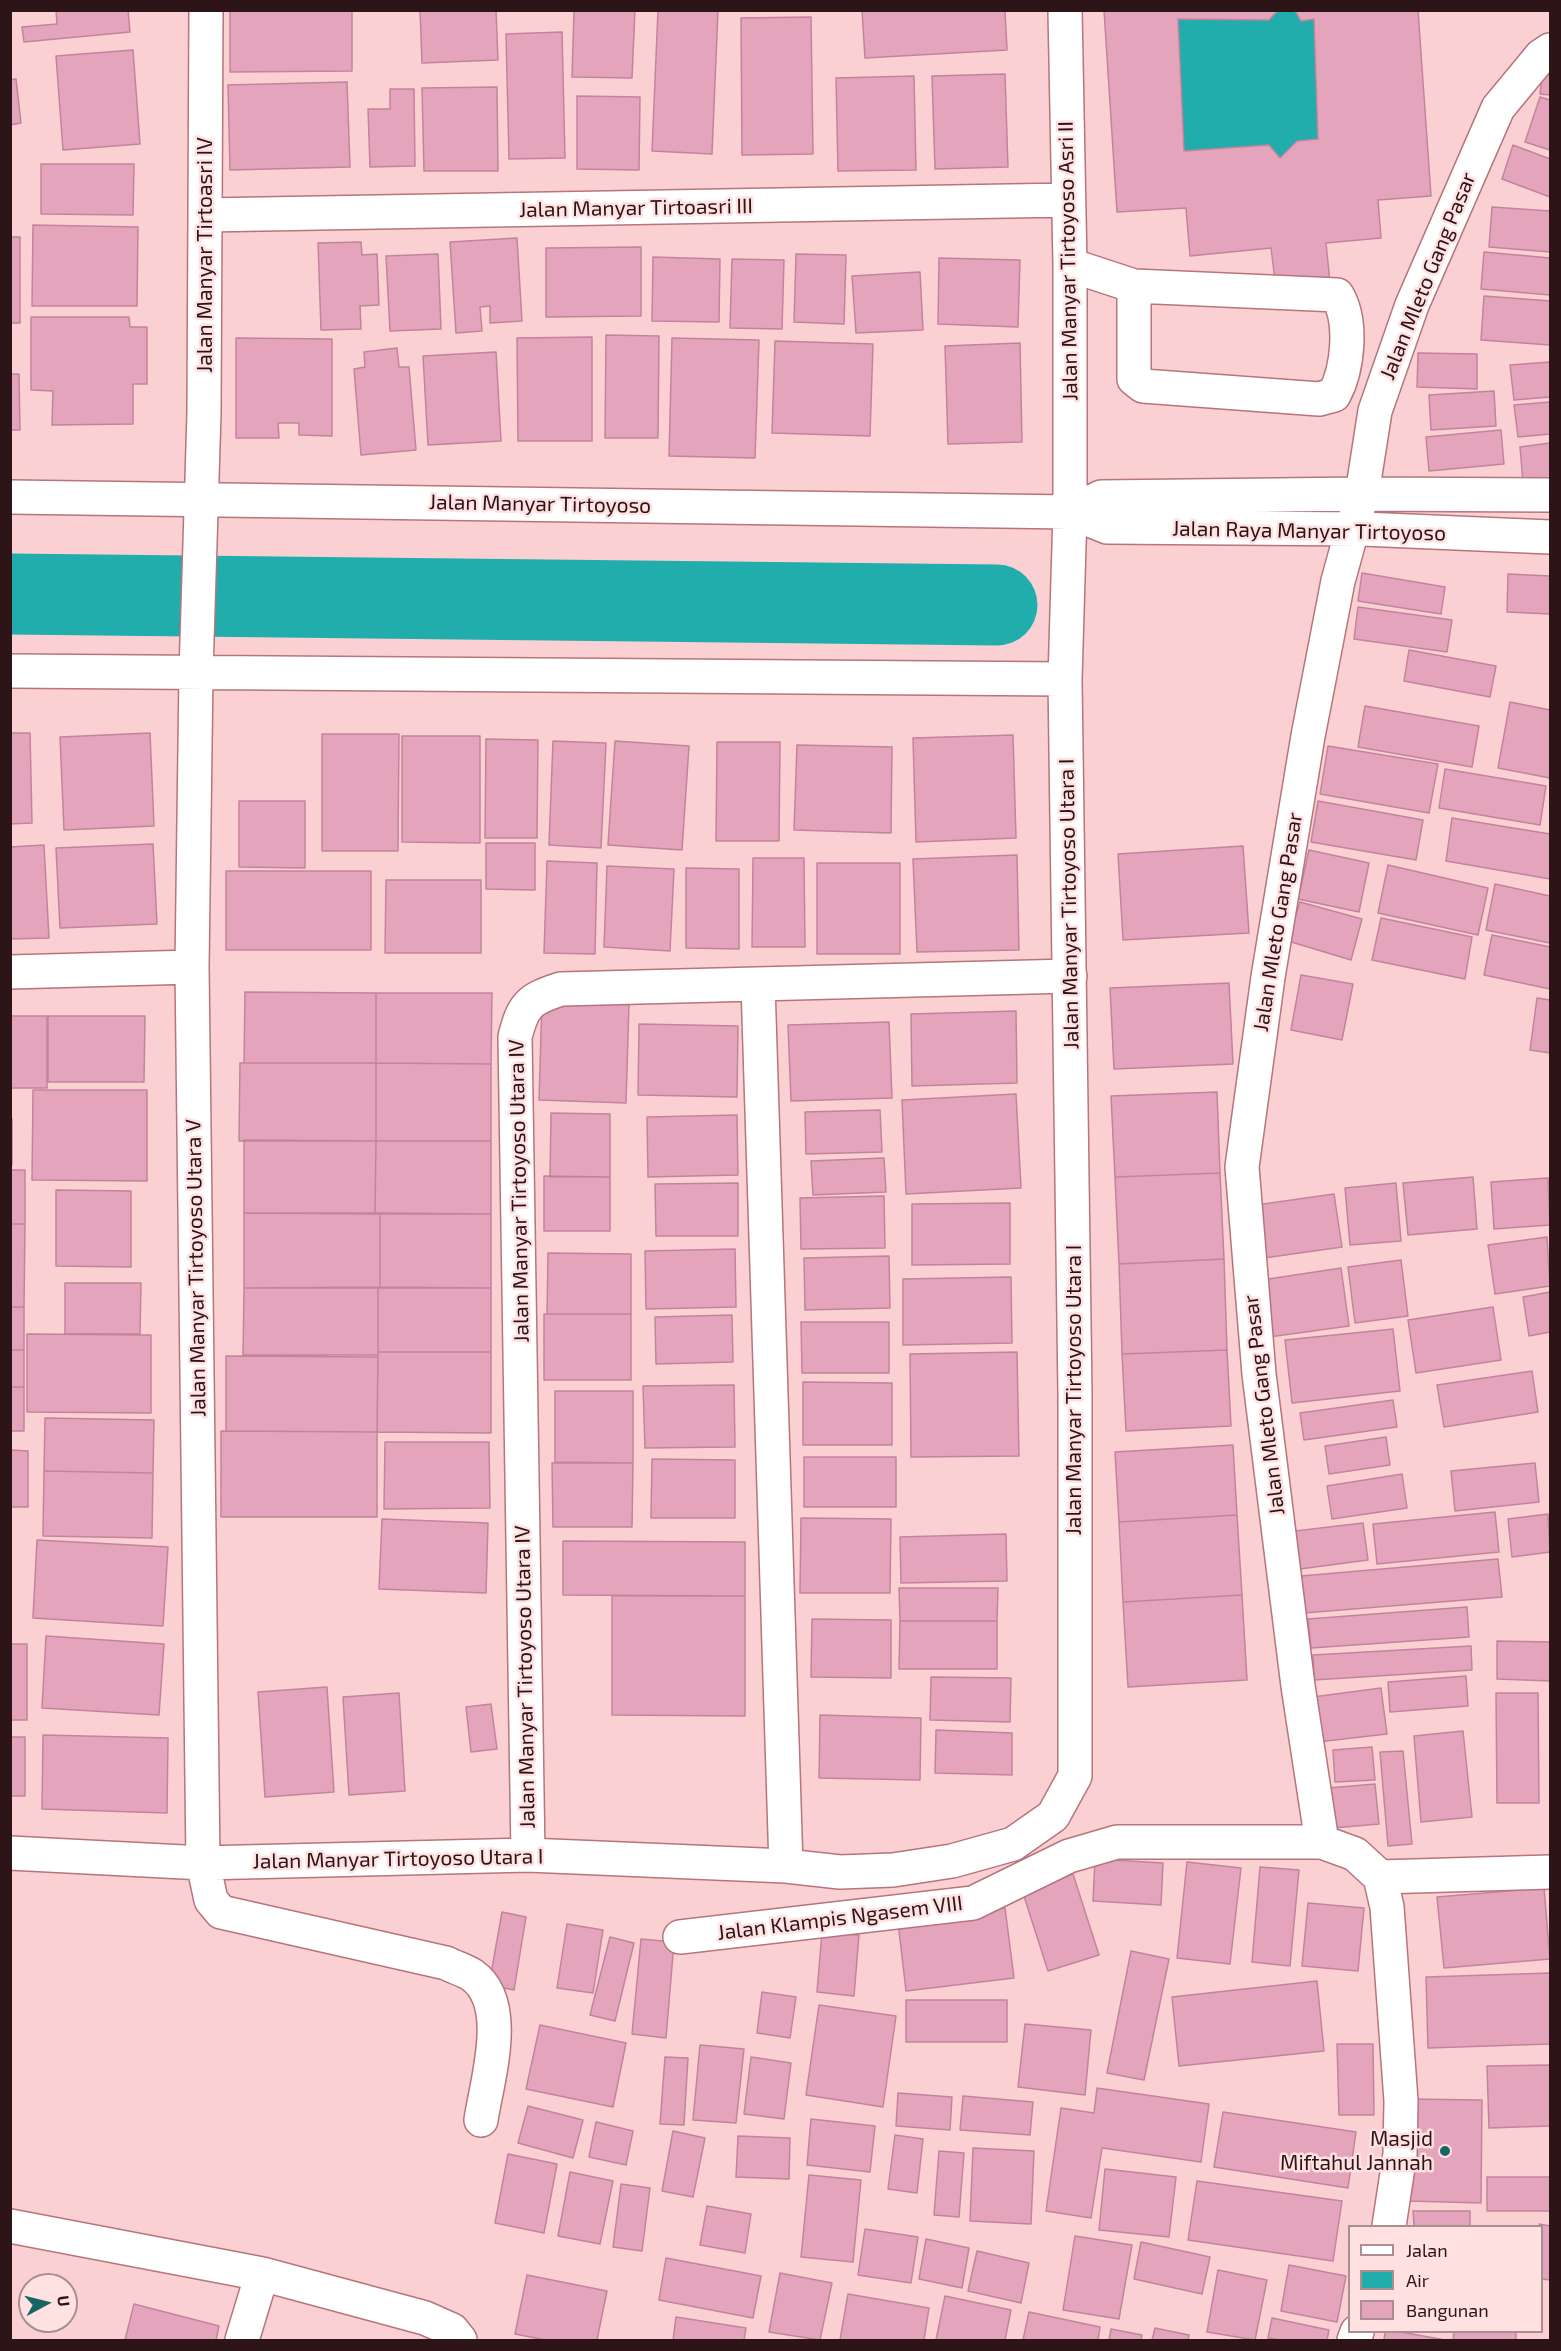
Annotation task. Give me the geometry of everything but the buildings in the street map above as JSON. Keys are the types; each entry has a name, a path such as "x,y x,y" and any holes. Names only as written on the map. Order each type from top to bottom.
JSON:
{"street":[{"name":"Jalan Manyar Tirtoasri IV","path":"203,499 206,10"},
{"name":"Jalan Manyar Tirtoyoso Asri II","path":"1065,10 1070,265 1070,512 1065,679"},
{"name":"Jalan Mleto Gang Pasar","path":"1322,1842 1298,1686 1260,1386 1242,1167 1268,977 1308,736 1338,581 1362,494 1375,411 1412,305 1498,108 1541,56 1551,50"},
{"name":"Jalan Manyar Tirtoasri III","path":"205,215 1067,200"},
{"path":"1070,265 1134,286 1336,295 1342,304 1346,327 1343,378 1334,394 1319,399 1143,386 1134,379 1134,286"},
{"path":"1070,512 1101,497 1362,494 1551,495"},
{"name":"Jalan Manyar Tirtoyoso","path":"10,497 1070,512"},
{"path":"196,673 203,499"},
{"name":"Jalan Raya Manyar Tirtoyoso","path":"1070,512 1107,527 1354,529 1551,537"},
{"path":"10,671 1065,679"},
{"name":"Jalan Manyar Tirtoyoso Utara V","path":"196,673 192,967 203,1863 211,1900 221,1912 446,1963 472,1975 488,1993 496,2024 481,2120"},
{"name":"Jalan Manyar Tirtoyoso Utara I","path":"10,1852 203,1863 528,1855 786,1866 840,1872 893,1870 952,1861 1012,1844 1053,1816 1075,1776 1075,1394 1065,679"},
{"path":"10,972 192,967"},
{"name":"Jalan Manyar Tirtoyoso Utara IV","path":"528,1855 515,1037 521,1014 538,996 561,989 758,986 1070,976"},
{"path":"758,986 786,1866"},
{"name":"Jalan Klampis Ngasem VIII","path":"680,1937 973,1902 1069,1856 1117,1842 1322,1842 1355,1854 1380,1876"},
{"path":"1389,2225 1400,2154 1401,2101 1387,1907 1380,1876 1551,1872"},
{"path":"10,2226 262,2274 425,2318 456,2335"},
{"path":"242,2340 262,2274"}],"water":[{"path":"1294,10 1301,21 1314,19 1318,139 1297,141 1280,158 1269,145 1184,151 1178,19 1269,20 1278,11"}],"waterway":[{"path":"10,594 997,605"}],"place":[{"name":"Masjid Miftahul Jannah","path":"1445,2151"}]}
